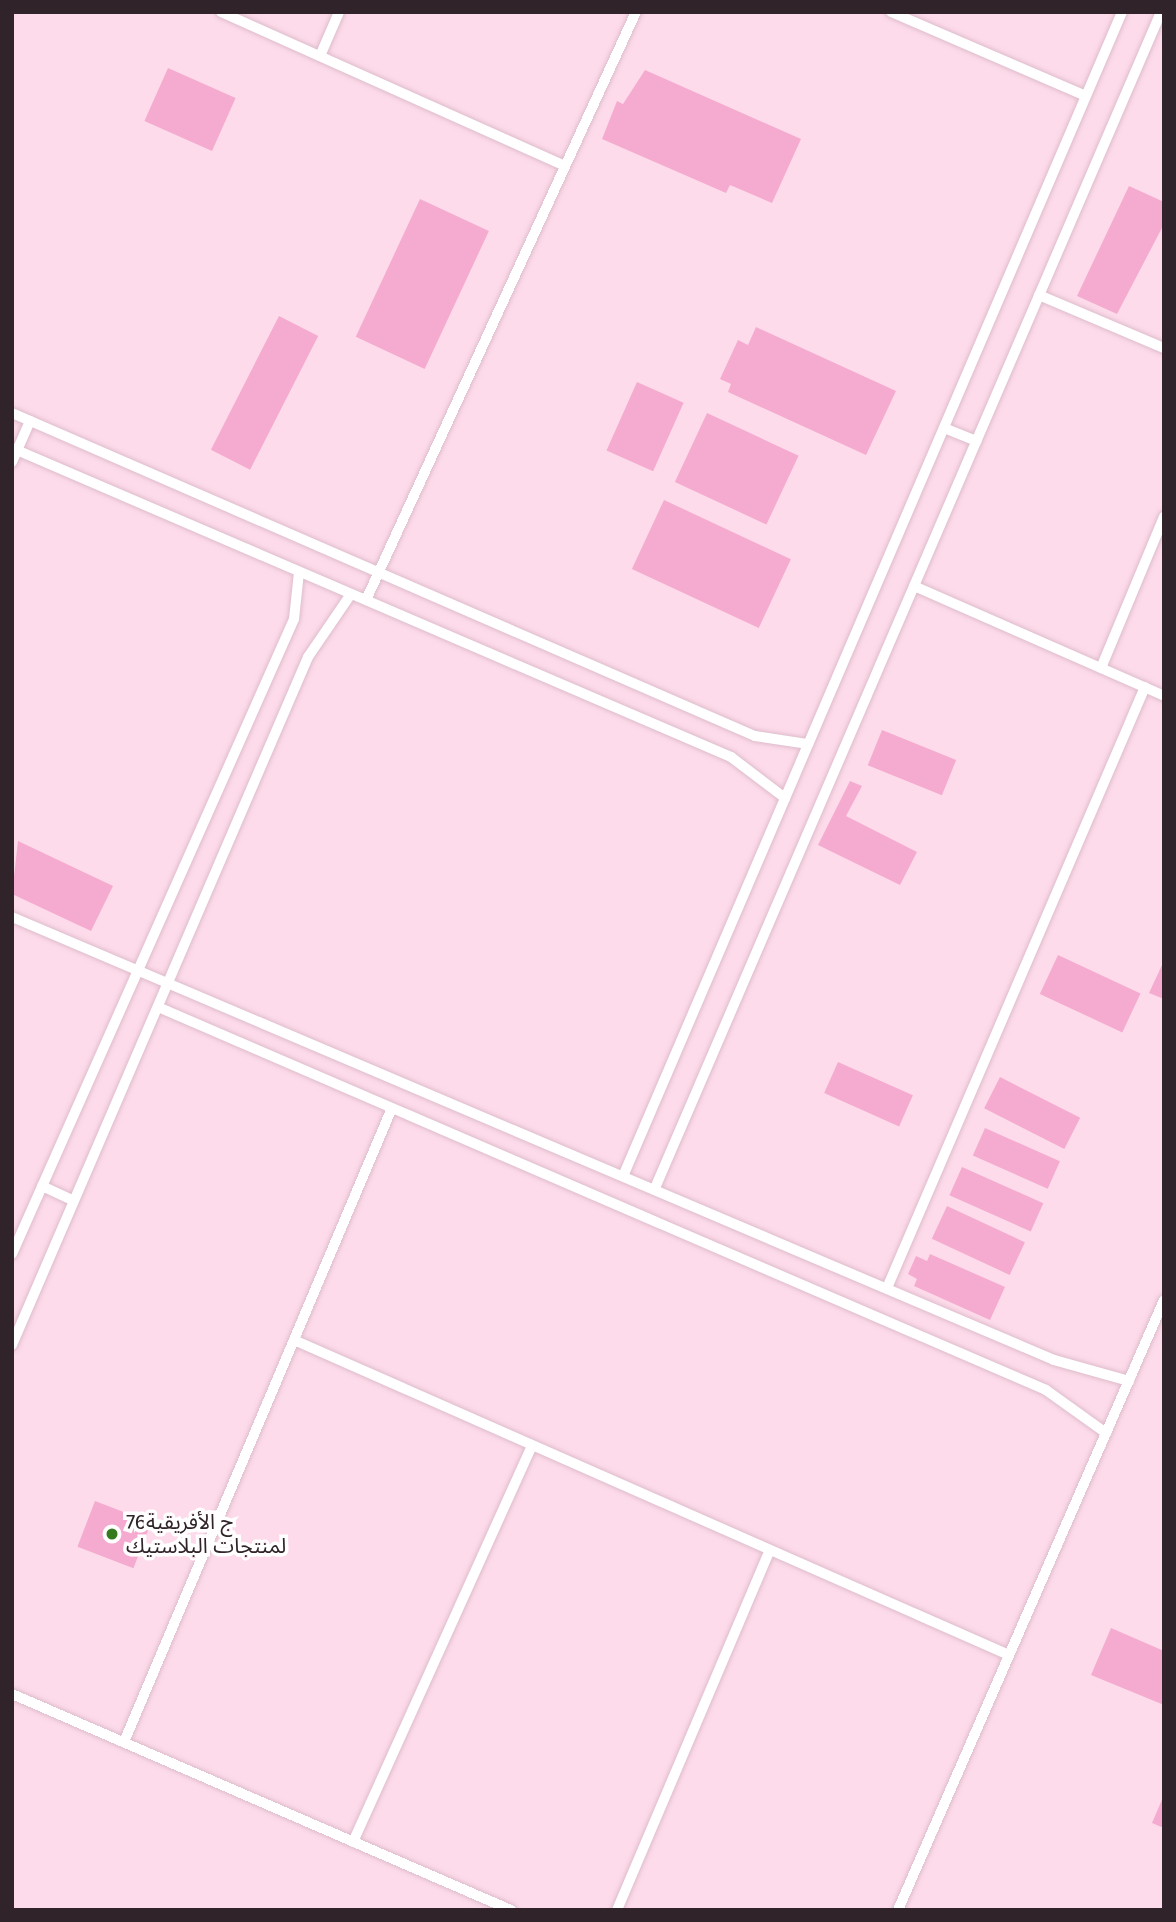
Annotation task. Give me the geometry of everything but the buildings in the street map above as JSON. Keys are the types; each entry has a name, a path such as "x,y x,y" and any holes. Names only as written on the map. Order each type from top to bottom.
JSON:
{"lane":[{"path":"221,12 565,166"},
{"path":"320,56 339,12"},
{"path":"366,600 636,12"},
{"path":"891,12 1086,96"},
{"path":"624,1174 1122,12"},
{"path":"654,1188 1161,12"},
{"path":"1039,295 1164,348"},
{"path":"12,413 755,736 808,744"},
{"path":"12,462 15,449 30,421"},
{"path":"944,428 976,441"},
{"path":"15,449 731,757 785,798"},
{"path":"1101,668 1164,517"},
{"path":"12,1254 294,619 299,572"},
{"path":"914,586 1164,696"},
{"path":"12,1345 308,657 351,594"},
{"path":"887,1288 1144,687"},
{"path":"12,917 167,985 624,1174 1072,1367 1129,1381"},
{"path":"158,1007 1046,1390 1106,1433"},
{"path":"124,1742 392,1108"},
{"path":"42,1186 74,1201"},
{"path":"898,1910 1164,1300"},
{"path":"294,1340 1009,1655"},
{"path":"353,1842 532,1445"},
{"path":"617,1910 770,1550"},
{"path":"12,1694 511,1910"}],"shaded area":[{"path":"12,12 1164,12 1164,1910 12,1910"}],"place":[{"name":"76ج الأفريقية لمنتجات البلاستيك","path":"112,1534"}]}
